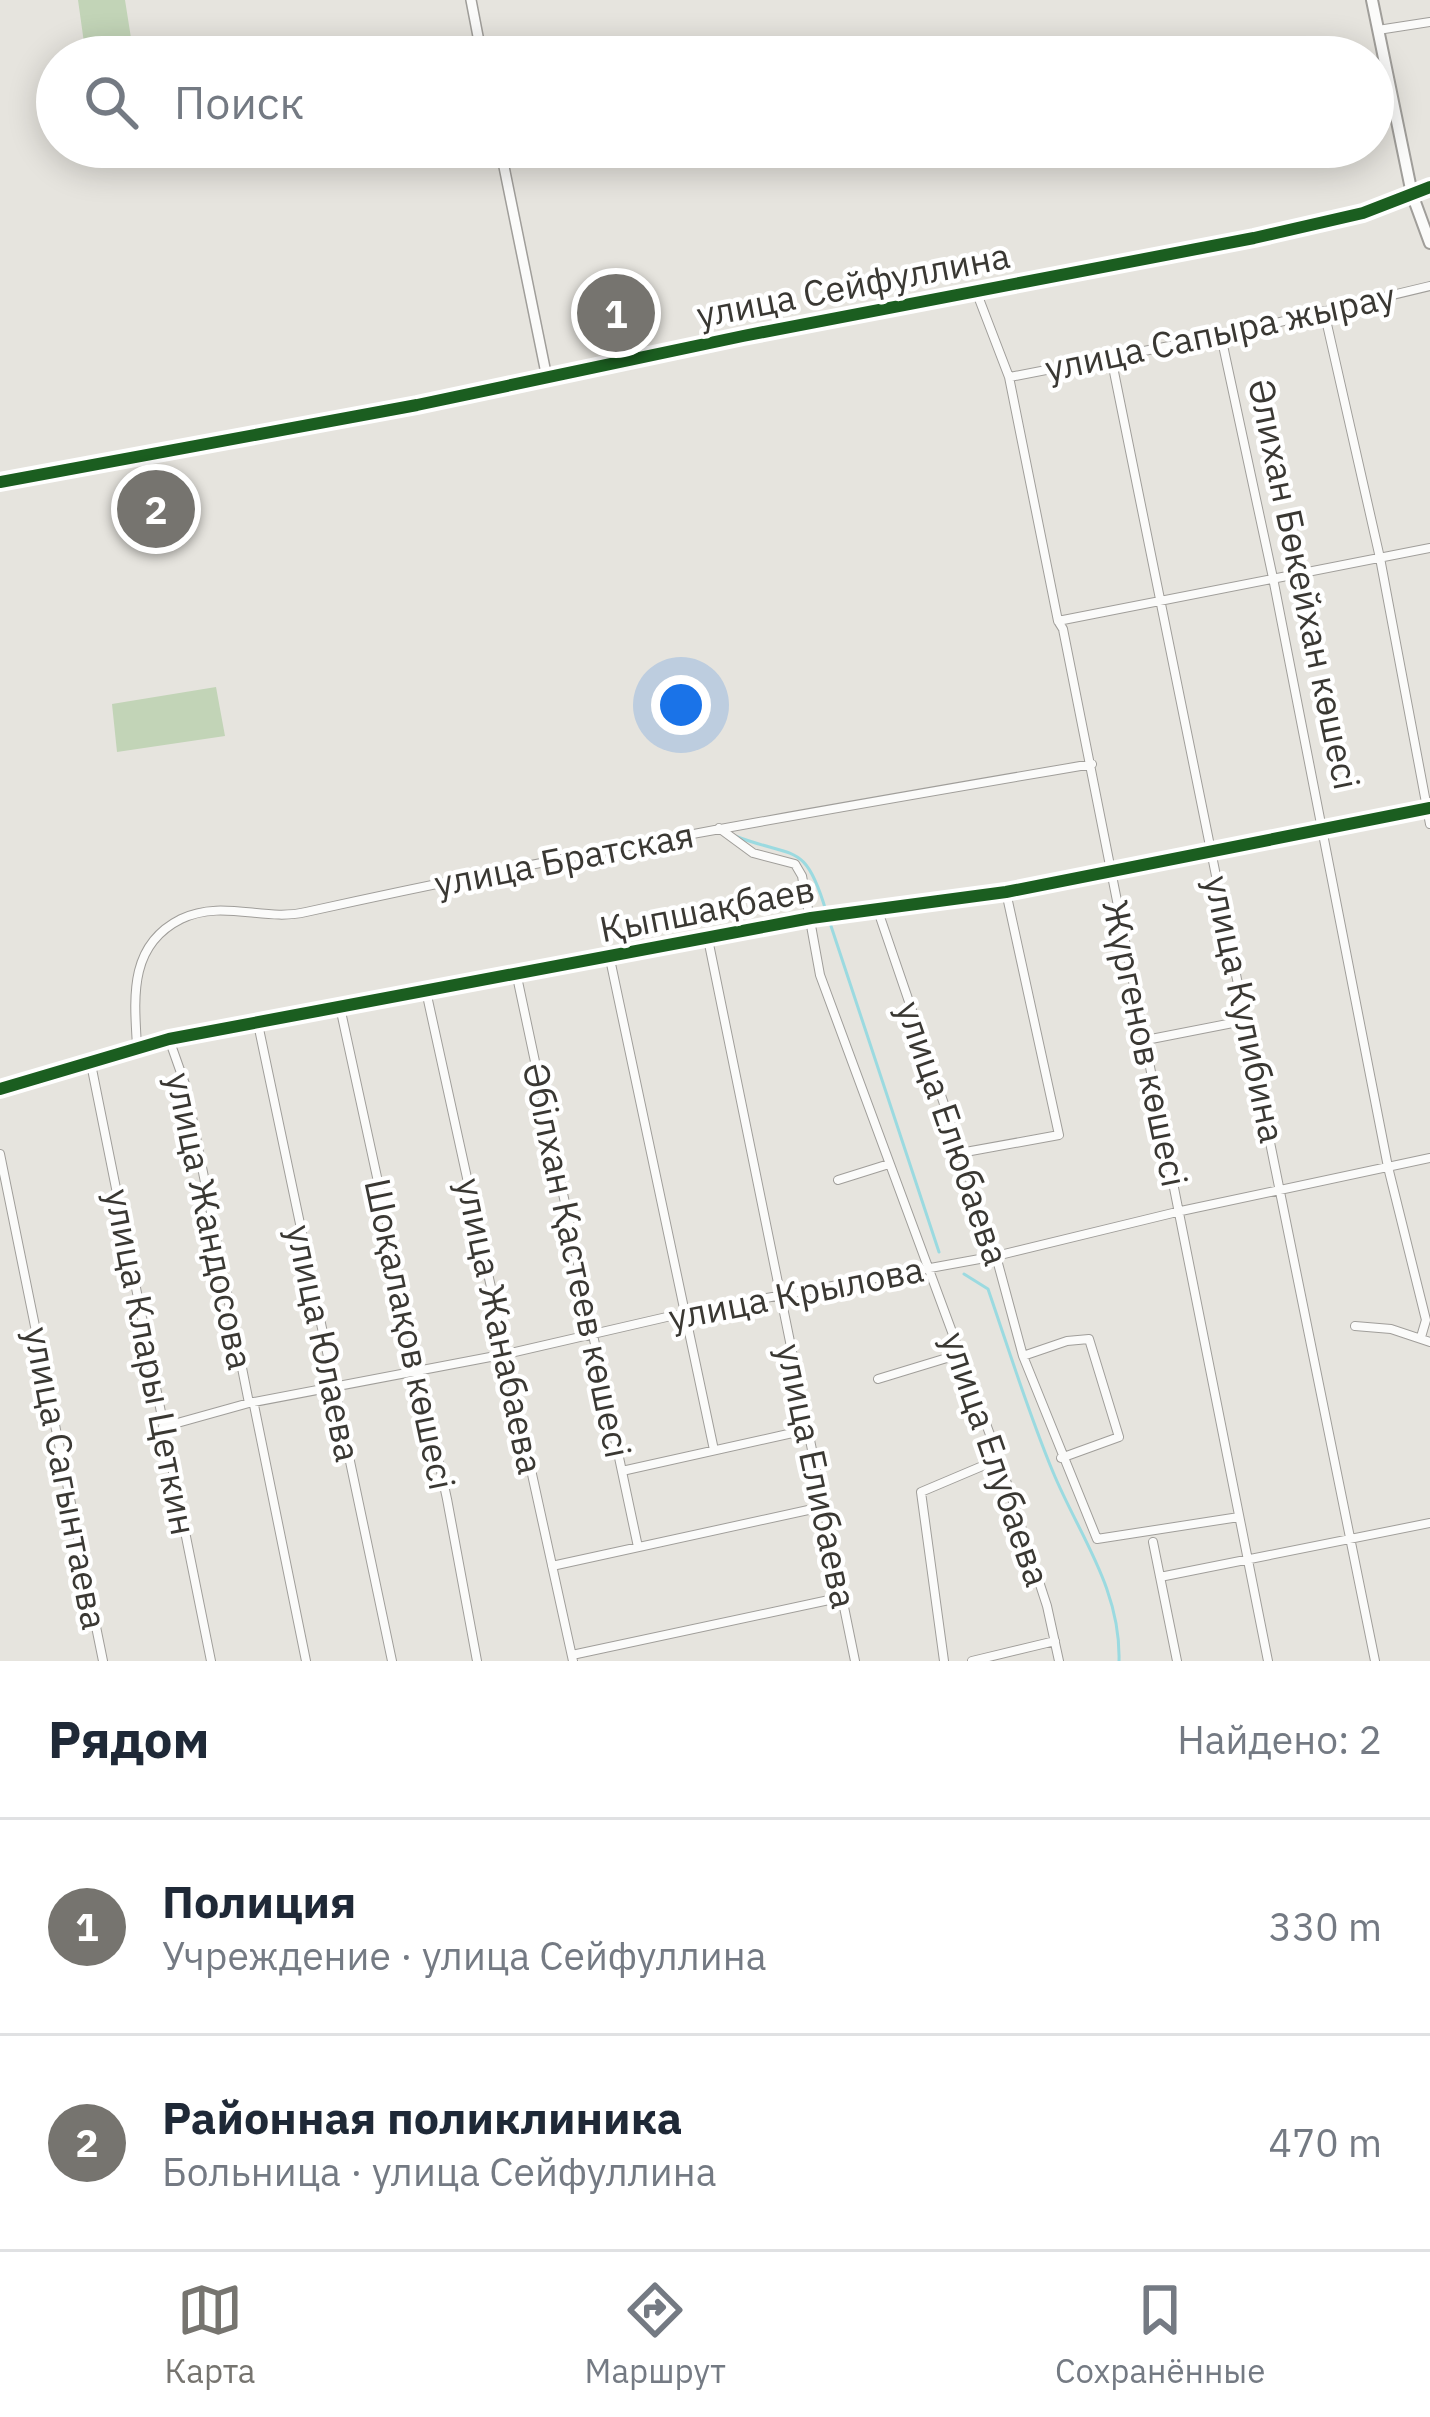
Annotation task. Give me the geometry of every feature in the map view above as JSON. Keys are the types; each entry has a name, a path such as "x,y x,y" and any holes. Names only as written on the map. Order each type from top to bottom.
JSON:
{"main road":[{"path":"1372,0 1379,36"},
{"path":"1394,107 1412,194 1430,243"}],"street":[{"path":"471,0 478,36"},
{"path":"1378,30 1430,22"},
{"path":"504,168 547,378"},
{"name":"улица Сейфуллина","path":"0,482 547,378 1363,213 1430,187"},
{"name":"улица Сапыра жырау","path":"1009,377 1221,336 1430,286"},
{"name":"Жүргенов көшесі","path":"976,291 1009,377 1058,622 1093,764 1109,872 1268,1661"},
{"path":"1324,311 1380,558 1430,824"},
{"name":"Әлихан Бөкейхан көшесі","path":"1221,336 1274,578 1388,1167 1426,1320 1426,1339"},
{"name":"улица Кулибина","path":"1111,357 1375,1661"},
{"path":"1058,622 1160,598 1430,548"},
{"name":"улица Братская","path":"137,1046 133,986 144,955 163,931 184,917 231,908 291,916 719,828 1093,764"},
{"name":"Қыпшақбаев","path":"0,1089 169,1039 811,918 1006,892 1428,809"},
{"name":"улица Елубаева","path":"719,828 753,853 795,864 802,876 820,975 998,1459 1059,1661"},
{"path":"959,1153 1059,1135 1006,892"},
{"name":"улица Елюбаева","path":"878,911 996,1256 1023,1356 1097,1539 1239,1517"},
{"name":"улица Елибаева","path":"708,939 855,1661"},
{"path":"610,958 714,1450"},
{"name":"Әбілхан Қастеев көшесі","path":"516,972 638,1547"},
{"name":"улица Жанабаева","path":"426,991 573,1658"},
{"name":"Шоқалақов көшесі","path":"340,1007 447,1499 477,1661"},
{"path":"1146,1040 1248,1019"},
{"name":"улица Юлаева","path":"258,1024 392,1661"},
{"name":"улица Жандосова","path":"169,1039 186,1087 306,1661"},
{"name":"улица Клары Цеткин","path":"91,1064 211,1661"},
{"name":"улица Сагынтаева","path":"0,1154 103,1661"},
{"name":"улица Крылова","path":"163,1427 684,1313 996,1256 1180,1211 1430,1159"},
{"path":"838,1180 889,1164"},
{"path":"1354,1326 1391,1329 1426,1339"},
{"path":"1023,1356 1089,1339 1119,1437 1061,1458"},
{"path":"878,1379 960,1354"},
{"path":"622,1471 806,1430"},
{"path":"944,1661 921,1492 998,1459"},
{"path":"552,1566 822,1507"},
{"path":"1160,1577 1430,1523"},
{"path":"1153,1542 1177,1661"},
{"path":"573,1658 843,1597"},
{"path":"972,1661 1055,1642"}],"green space":[{"path":"78,0 125,0 131,36 83,36"},
{"path":"216,687 225,736 117,752 112,704"}],"waterway":[{"path":"735,836 804,862 826,911"},
{"path":"831,926 939,1252"},
{"path":"964,1274 988,1289 1044,1449 1106,1586 1119,1661"}],"cycle path":[{"path":"0,482 417,405 743,336 1254,238 1363,213 1430,187"},
{"path":"0,1089 169,1039 811,918 1006,892 1430,808"}],"place":[{"name":"Полиция","path":"616,313"},
{"name":"Районная поликлиника","path":"156,509"}]}
